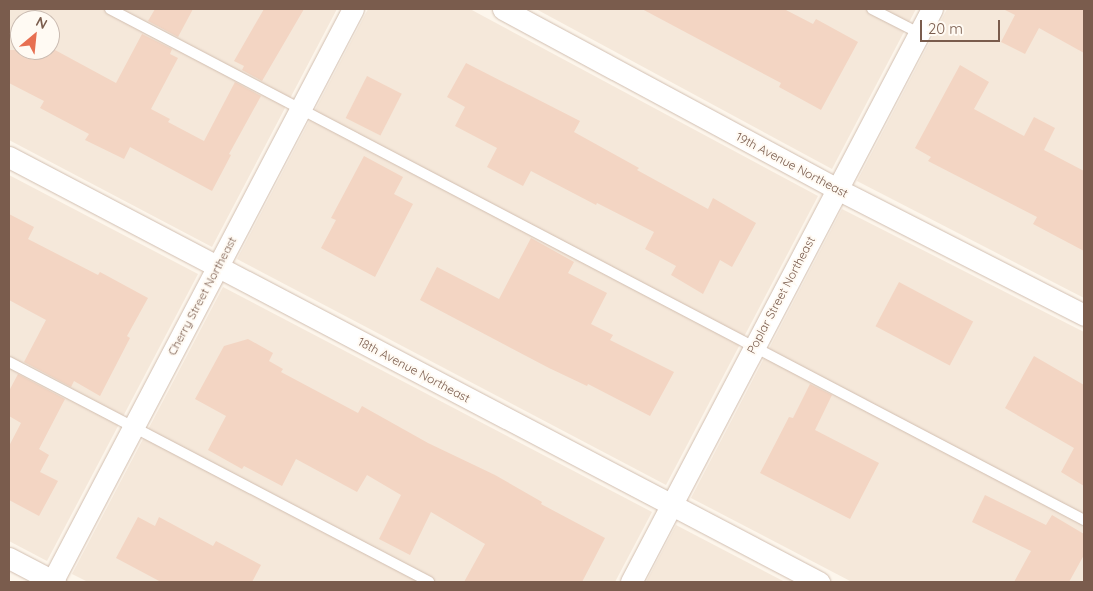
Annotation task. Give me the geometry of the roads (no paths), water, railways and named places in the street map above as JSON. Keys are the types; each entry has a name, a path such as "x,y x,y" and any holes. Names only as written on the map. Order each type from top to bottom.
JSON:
{"street":[{"name":"Cherry Street Northeast","path":"53,582 353,9"},
{"name":"19th Avenue Northeast","path":"503,9 837,189 1084,315"},
{"name":"Poplar Street Northeast","path":"631,582 932,9"},
{"name":"18th Avenue Northeast","path":"9,157 819,582"},
{"path":"9,558 53,582"}],"lane":[{"path":"110,9 1084,520"},
{"path":"872,9 919,33"},
{"path":"9,362 429,582"}]}
